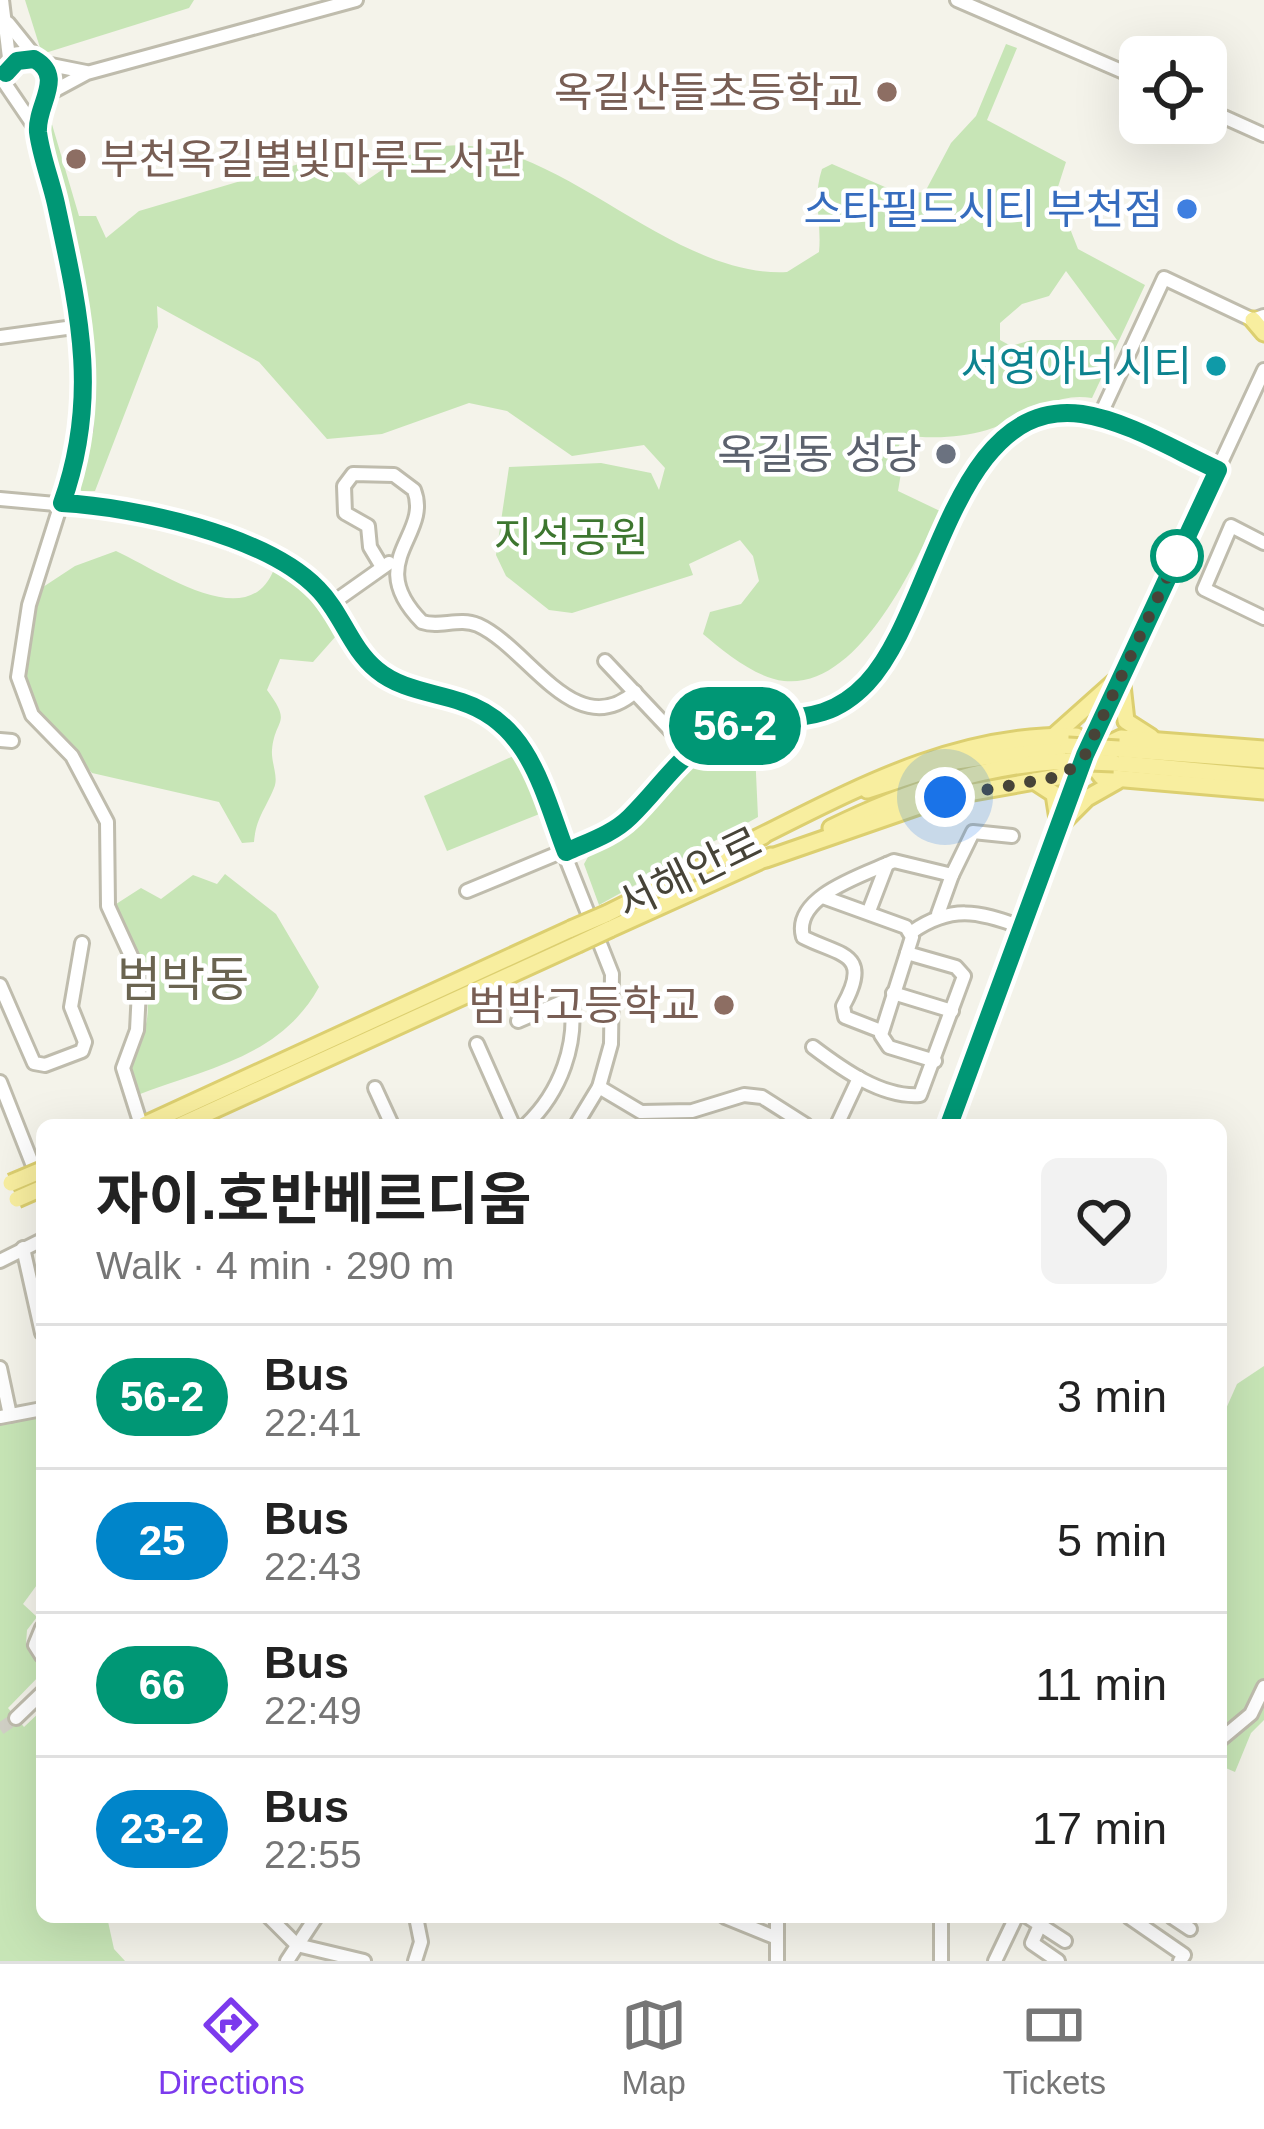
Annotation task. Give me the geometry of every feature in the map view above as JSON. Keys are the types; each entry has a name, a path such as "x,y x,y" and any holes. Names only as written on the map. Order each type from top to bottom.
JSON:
{"main road":[{"path":"1053,736 1081,717 1121,676"},
{"path":"1121,676 1126,721 1160,739"},
{"path":"757,838 920,759 1053,736 1076,736 1102,777 1264,791"},
{"path":"766,859 945,797 1025,778 1063,776 1085,755 1121,738 1264,749"},
{"name":"서해안로","path":"157,1119 937,784 1067,753"},
{"name":"서해안로","path":"608,922 757,838 934,767 1067,753 1264,760"},
{"name":"서해안로","path":"1116,756 1264,777"},
{"path":"1025,778 1049,788 1059,826"},
{"path":"1059,826 1087,798 1123,779"},
{"name":"서해안로","path":"194,1119 575,936"},
{"path":"0,1208 9,1190 36,1174"}],"street":[{"path":"2,0 8,23 6,72 11,101 43,126"},
{"path":"11,101 45,97 87,73 356,0"},
{"path":"957,0 991,7 1119,69"},
{"path":"8,23 51,81 43,126 85,326 85,428 17,658 23,697 32,715 72,756 107,822 108,906 137,969 140,990 137,1030 123,1068 140,1119"},
{"path":"6,72 37,61 87,73"},
{"path":"1227,118 1264,135"},
{"path":"1099,418 1164,278 1260,323"},
{"path":"0,337 85,326"},
{"path":"951,1119 1085,755 1264,370"},
{"path":"467,891 566,852 625,822 689,750 733,726 803,719 855,694 890,650 990,450 1012,430 1040,417 1075,413 1099,418 1218,470"},
{"path":"331,604 387,564 370,548 368,526 345,512 344,486 353,474 394,475 414,490 417,515 397,568 401,595 422,622 479,626 520,654 579,706 607,707 635,692"},
{"path":"0,499 138,510 179,521 296,571 331,604 361,653 386,676 478,708 518,737 612,974 611,1044 599,1087 580,1119"},
{"path":"1264,543 1231,526 1204,589 1264,618"},
{"path":"0,657 17,658"},
{"path":"604,661 689,750"},
{"path":"938,914 973,832 1012,836"},
{"path":"881,1030 845,1017 843,1006 855,978 844,952 808,940 800,932 804,914 823,897 901,860 952,875"},
{"path":"869,910 886,865"},
{"path":"823,897 869,910 912,932"},
{"path":"935,1061 889,1047 881,1030 912,932 938,914 973,910 1021,927"},
{"path":"0,985 34,1063 45,1065 82,1052 85,1042 71,1007 82,943"},
{"path":"813,1047 859,1078 915,1096 926,1089 962,969 908,952"},
{"path":"893,992 952,1010"},
{"path":"518,1021 571,998 576,1030 566,1061 548,1098 531,1119"},
{"path":"477,1044 509,1119"},
{"path":"840,1119 859,1078"},
{"path":"0,1082 36,1173"},
{"path":"599,1087 641,1112 692,1111 744,1095 762,1097 797,1119"},
{"path":"375,1088 389,1119"},
{"path":"0,1261 36,1243"},
{"path":"23,1248 36,1306"},
{"path":"0,1368 5,1416 36,1410"},
{"path":"1227,1734 1251,1714 1264,1687"},
{"path":"16,1718 36,1699"},
{"path":"275,1923 297,1946 364,1961"},
{"path":"287,1961 312,1923"},
{"path":"415,1961 421,1942 417,1923"},
{"path":"740,1923 777,1938"},
{"path":"777,1923 777,1961"},
{"path":"941,1923 941,1960 959,1961"},
{"path":"995,1961 1013,1923"},
{"path":"1034,1923 1032,1943 1058,1961"},
{"path":"1037,1923 1065,1941"},
{"path":"1138,1923 1184,1955 1180,1961"},
{"path":"1181,1923 1190,1929"}],"green space":[{"path":"25,0 194,0 189,8 42,54"},
{"name":"지석공원","path":"1006,44 1017,48 987,120 1066,162 1056,193 1078,249 1145,285 1092,398 1064,398 977,433 903,435 896,454 903,461 898,491 940,511 880,619 836,665 811,678 784,681 762,675 703,634 710,612 741,604 759,581 753,556 740,540 689,564 693,575 572,613 549,610 506,576 496,555 509,467 601,463 651,473 659,490 665,468 644,445 572,456 507,411 469,403 382,434 327,439 259,362 157,306 158,327 95,491 81,491 93,420 91,374 75,268 42,128 46,104 79,216 96,216 106,238 139,211 326,156 359,185 407,156 454,145 501,151 547,170 690,249 738,267 787,272 819,252 822,169 832,164 901,194 925,192 951,143 976,116","holes":["1066,271 1117,340 1032,340 1011,346 1000,340 1000,323 1022,304 1049,296"]},
{"path":"116,551 178,583 224,598 245,597 262,588 274,569 314,598 336,636 313,662 280,659 267,690 281,716 272,750 275,784 254,842 242,843 219,802 92,773 38,711 26,689 22,655 40,589 75,566"},
{"path":"754,730 758,817 599,905 584,864 588,857 641,825 706,751"},
{"path":"518,754 542,813 447,851 424,796"},
{"path":"225,874 276,914 319,987 303,1011 262,1045 135,1096 132,1065 146,1024 147,994 113,906 141,888 161,899 193,875 217,884"},
{"path":"1264,1366 1264,1720 1251,1733 1235,1772 1227,1769 1227,1406 1237,1384"},
{"path":"36,1415 36,1586 23,1604 36,1616 27,1630 26,1644 36,1656 36,1679 8,1708 24,1727 36,1716 36,1923 108,1923 114,1949 125,1961 0,1961 0,1424"}],"tunnel":[{"path":"0,1729 16,1718"}],"bus line":[{"name":"56-2","path":"6,73 17,61 34,59 46,68 51,81 39,113 38,133 81,326 85,381 85,428 62,503 155,513 296,571 331,604 361,653 386,676 478,708 518,737 566,852 625,822 668,770 698,744 733,726 821,714 862,688 890,650 978,467 1012,430 1051,415 1088,415 1218,470 1085,755 952,1119"}],"place":[{"name":"옥길산들초등학교","path":"887,92"},
{"name":"부천옥길별빛마루도서관","path":"76,159"},
{"name":"스타필드시티 부천점","path":"1187,209"},
{"name":"서영아너시티","path":"1216,366"},
{"name":"옥길동 성당","path":"946,454"},
{"name":"범박고등학교","path":"724,1005"}],"district":[{"name":"범박동","path":"183,979"}],"route":[{"path":"945,797 1025,778 1063,776 1085,755 1177,556"}]}
